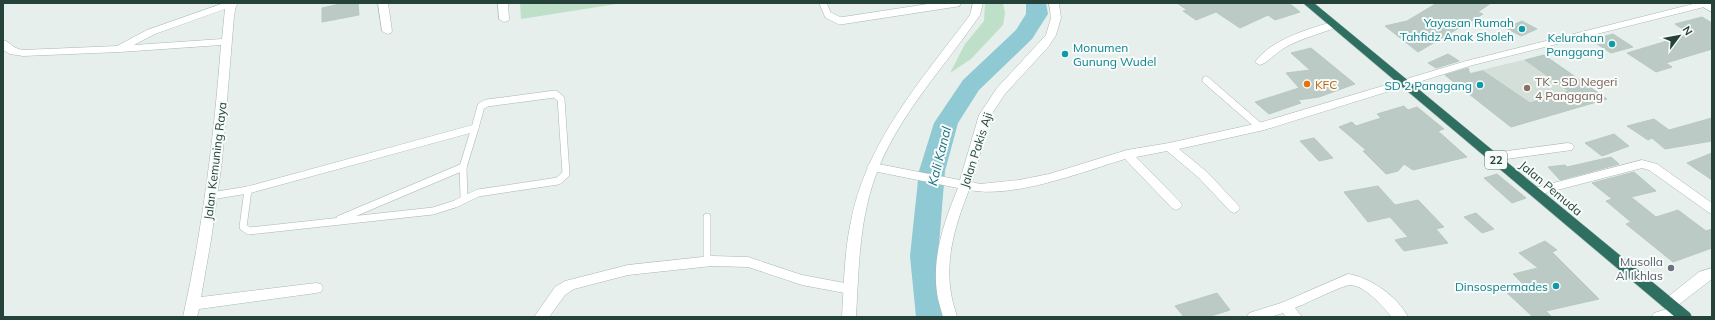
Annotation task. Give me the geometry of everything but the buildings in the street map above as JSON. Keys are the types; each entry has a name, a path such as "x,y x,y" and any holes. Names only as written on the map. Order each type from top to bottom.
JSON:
{"highway":[{"name":"Jalan Pemuda","path":"1308,3 1677,311"}],"street":[{"path":"118,49 151,32 232,3"},
{"name":"Jalan Kemuning Raya","path":"192,310 199,276 211,196 222,108 226,42 232,3"},
{"path":"383,3 387,31"},
{"path":"503,3 504,19"},
{"path":"849,317 856,226 862,200 873,167 901,115 975,14 978,3"},
{"name":"Jalan Pakis Aji","path":"950,317 944,293 942,271 945,244 952,218 965,185 985,115 1001,91 1045,44 1051,35 1056,18 1054,3"},
{"path":"873,167 887,168 980,188 1019,184 1049,178 1127,154 1169,147 1260,127 1478,62 1707,5"},
{"path":"1260,62 1265,55 1274,48 1334,25"},
{"path":"3,43 10,51 23,53 226,42"},
{"path":"1169,147 1203,175 1234,208"},
{"path":"1492,157 1568,147"},
{"path":"1127,154 1176,205"},
{"path":"1534,192 1642,164 1653,167 1712,209"},
{"path":"541,317 560,291 575,283 628,270 707,261 748,262 802,280 850,289"},
{"path":"1659,317 1677,311 1704,276 1712,273"},
{"path":"1254,317 1285,307 1348,279 1356,279 1370,286 1401,317"},
{"path":"192,310 316,288"},
{"path":"1285,307 1295,317"}],"lane":[{"path":"823,3 826,14 833,19 840,21 957,3"},
{"path":"1206,80 1260,127"},
{"path":"248,190 243,227 246,230 331,223 433,211 455,204 464,198 478,193 558,181 566,174 561,99 558,95 485,103 481,106 463,168 464,198"},
{"path":"211,196 248,190 475,128"},
{"path":"331,223 463,168"},
{"path":"706,217 707,261"}],"shaded area":[{"name":"TK - SD Negeri 4 Panggang","path":"1544,55 1607,99 1511,127 1448,78"}],"green space":[{"path":"520,3 623,3 521,19"},
{"path":"985,3 1003,3 1005,13 1003,25 971,59 950,73 965,44 984,21"}],"waterway":[{"name":"Kali Kanal","path":"931,317 924,256 932,171 946,123 971,85 1024,34 1037,14 1036,3"}],"place":[{"name":"Yayasan Rumah Tahfidz Anak Sholeh","path":"1522,29"},
{"name":"Kelurahan Panggang","path":"1612,44"},
{"name":"Monumen Gunung Wudel","path":"1065,54"},
{"name":"KFC","path":"1307,84"},
{"name":"SD 2 Panggang","path":"1480,85"},
{"name":"TK - SD Negeri 4 Panggang","path":"1527,88"},
{"name":"Musolla Al Ikhlas","path":"1671,268"},
{"name":"Dinsospermades","path":"1556,286"}]}
